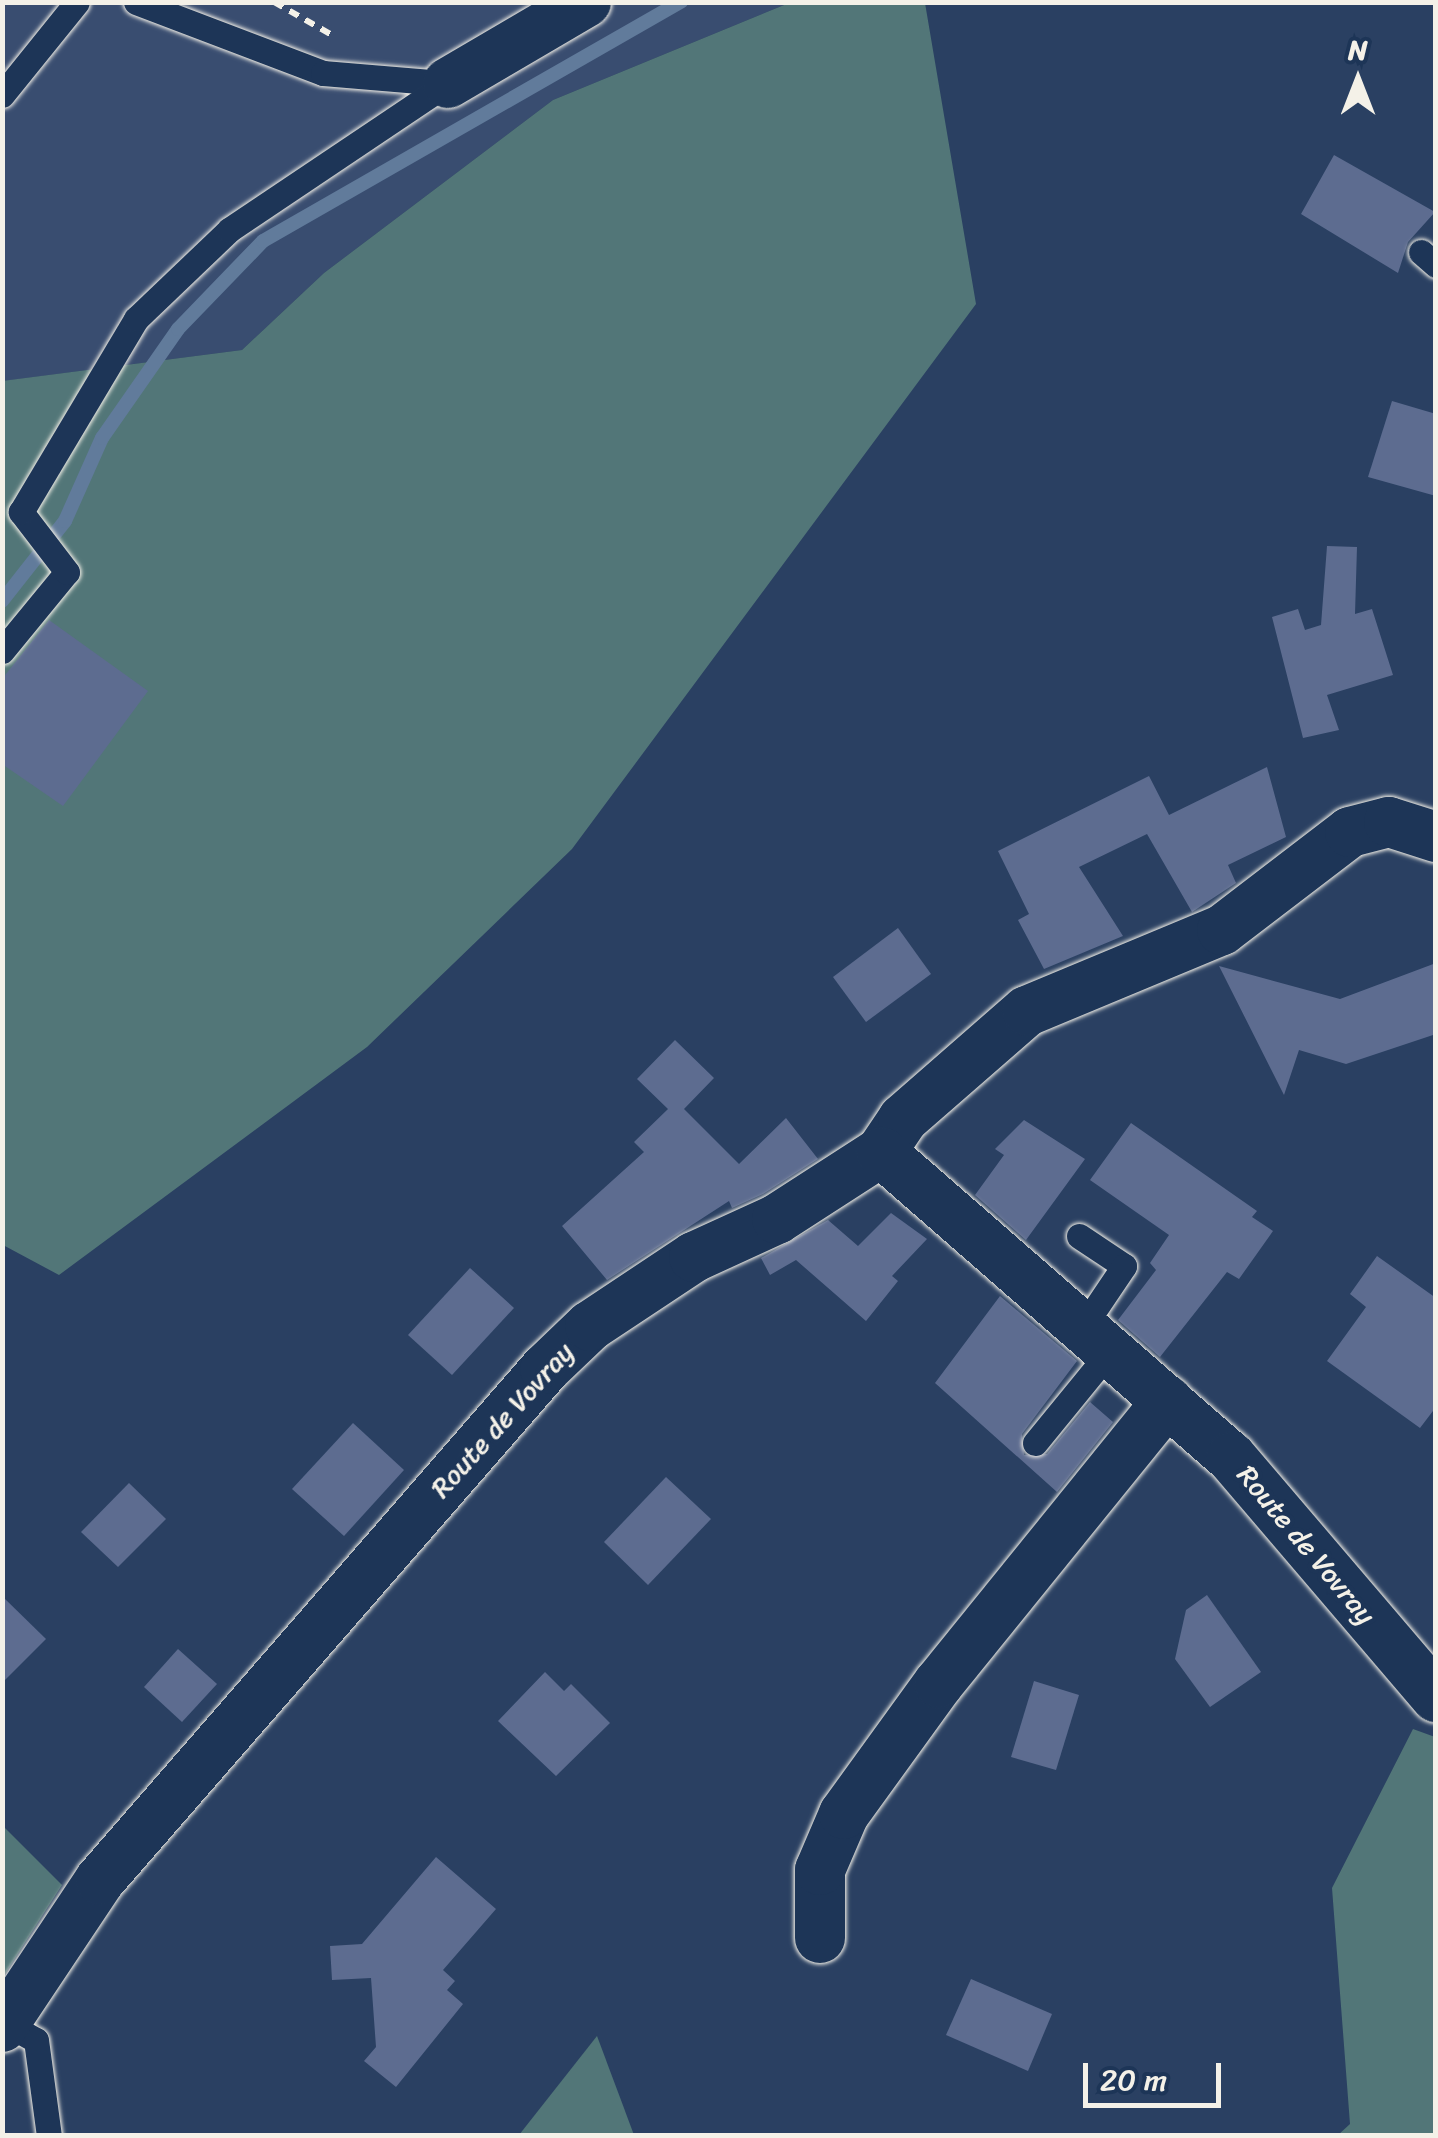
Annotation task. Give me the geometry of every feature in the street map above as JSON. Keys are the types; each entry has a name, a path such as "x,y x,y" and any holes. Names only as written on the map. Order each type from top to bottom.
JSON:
{"street":[{"path":"448,83 586,2"},
{"path":"881,1152 927,1095 1027,1011 1222,930 1350,832 1389,822 1436,837"},
{"name":"Route de Vovray","path":"4,2025 100,1880 545,1369 590,1326 694,1256 777,1219 881,1152 1231,1457 1436,1697"},
{"path":"820,1938 820,1870 844,1814 939,1683 1167,1401"}],"lane":[{"path":"2,95 76,2"},
{"path":"136,2 323,73 448,83"},
{"path":"2,651 68,572 21,512 102,372 177,272 314,166 448,83"},
{"path":"1035,1444 1096,1339 1124,1266 1079,1236"},
{"path":"4,2025 36,2040 49,2136"}],"shaded area":[{"path":"2,3 789,3 553,100 324,273 242,350 3,381"}],"green space":[{"path":"789,3 925,3 976,304 572,849 367,1047 59,1275 3,1245 2,381 242,350 324,273 553,100"},
{"path":"1413,1729 1435,1737 1435,2135 1338,2135 1350,2124 1332,1888"},
{"path":"3,1826 62,1885 3,1977"},
{"path":"597,2036 634,2135 519,2135"}],"building":[{"path":"1334,155 1435,212 1408,242 1398,273 1301,214"},
{"path":"1392,401 1436,414 1436,496 1368,477"},
{"path":"1327,546 1357,547 1355,614 1372,609 1393,675 1327,695 1339,730 1303,738 1272,617 1298,609 1305,630 1321,625"},
{"path":"49,620 148,691 63,806 2,764 2,679"},
{"path":"1267,767 1286,837 1228,865 1236,883 1192,912 1147,834 1079,867 1123,936 1044,969 1018,920 1029,914 998,851 1149,776 1169,815"},
{"path":"898,928 931,974 866,1022 833,977"},
{"path":"1436,963 1436,1034 1346,1064 1299,1050 1284,1095 1219,966 1340,999"},
{"path":"675,1040 714,1078 684,1109 739,1164 786,1118 818,1159 763,1194 732,1208 729,1201 607,1280 562,1226 644,1152 634,1142 668,1109 637,1079"},
{"path":"1024,1120 1085,1159 1026,1240 975,1195 1004,1155 995,1149"},
{"path":"1131,1123 1257,1211 1252,1217 1273,1231 1239,1279 1227,1272 1160,1357 1118,1320 1156,1270 1150,1263 1169,1235 1090,1180"},
{"path":"891,1213 927,1239 892,1276 898,1281 866,1321 796,1260 770,1275 761,1258 828,1220 858,1246"},
{"path":"1377,1256 1436,1298 1436,1407 1420,1428 1327,1361 1366,1307 1350,1294"},
{"path":"470,1268 514,1308 452,1375 408,1335"},
{"path":"1000,1296 1077,1361 1022,1434 1024,1455 1047,1454 1090,1402 1113,1422 1057,1492 935,1383"},
{"path":"353,1423 404,1470 344,1536 292,1489"},
{"path":"666,1477 711,1519 648,1585 604,1542"},
{"path":"129,1483 166,1519 118,1567 81,1532"},
{"path":"1207,1595 1261,1672 1210,1707 1175,1659 1186,1610"},
{"path":"2,1596 46,1639 2,1683"},
{"path":"178,1649 217,1684 182,1722 144,1687"},
{"path":"545,1672 564,1691 571,1684 610,1723 556,1776 498,1721"},
{"path":"1034,1681 1079,1695 1056,1770 1011,1757"},
{"path":"436,1857 496,1909 443,1970 455,1981 447,1990 463,2004 396,2087 364,2061 376,2047 371,1978 332,1980 330,1946 362,1944"},
{"path":"971,1979 1052,2014 1028,2071 946,2035"}],"waterway":[{"path":"2,601 65,521 102,438 178,329 263,241 681,2"}]}
